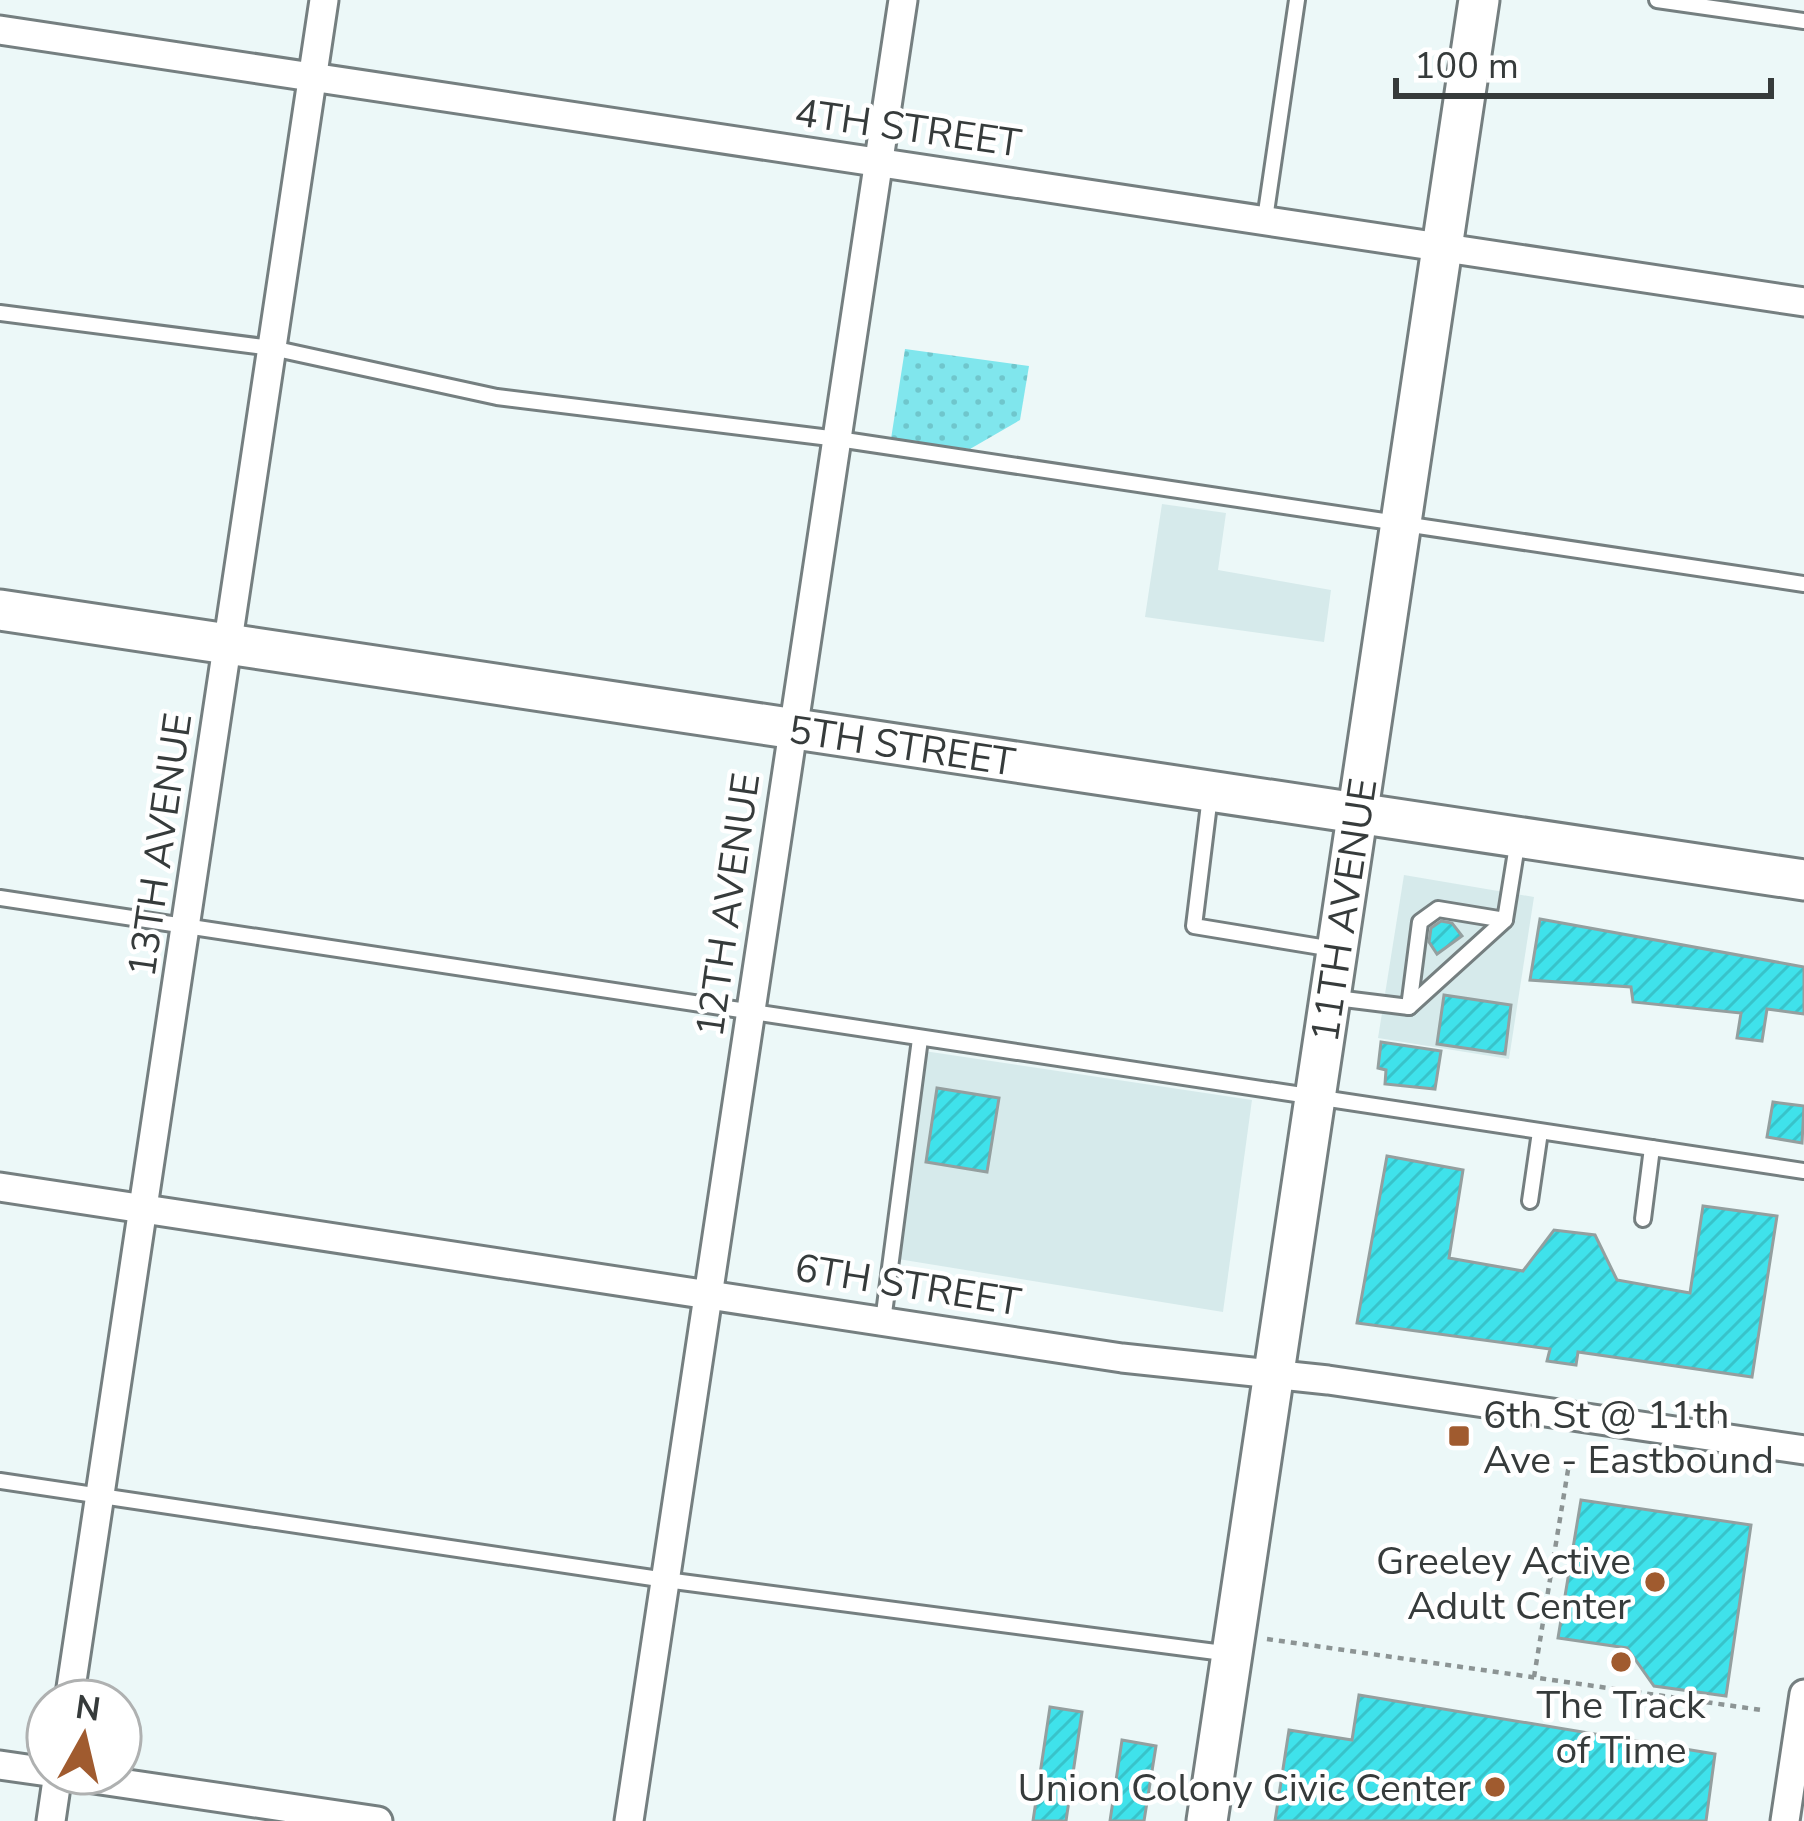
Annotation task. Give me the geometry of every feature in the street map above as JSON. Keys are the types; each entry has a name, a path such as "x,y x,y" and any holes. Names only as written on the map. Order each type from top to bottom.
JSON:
{"main road":[{"name":"11TH AVENUE","path":"1207,1821 1250,1647 1274,1375 1479,0"},
{"name":"5TH STREET","path":"0,610 1804,880"}],"street":[{"name":"13TH AVENUE","path":"73,1677 324,0"},
{"name":"12TH AVENUE","path":"629,1821 705,1291 753,1010 790,728 903,0"},
{"name":"4TH STREET","path":"0,30 1804,302"},
{"name":"6TH STREET","path":"0,1186 883,1321 1804,1450"},
{"path":"1785,1821 1800,1746 1804,1694"},
{"path":"144,1786 378,1821"}],"lane":[{"path":"1265,219 1298,0"},
{"path":"1657,0 1804,21"},
{"path":"0,313 272,348 497,397 838,439 1804,584"},
{"path":"1211,791 1194,926 1338,950"},
{"path":"1331,997 1409,1007 1505,920 1518,837"},
{"path":"0,898 1804,1171"},
{"path":"1409,1007 1420,922 1438,909 1505,920"},
{"path":"883,1321 920,1039"},
{"path":"1530,1201 1540,1132"},
{"path":"1643,1219 1652,1148"},
{"path":"0,1481 666,1580 1250,1647"}],"path":[{"path":"1534,1678 1568,1470 1577,1458"},
{"path":"1250,1647 1534,1678 1761,1710"}],"shaded area":[{"path":"905,349 1029,366 1020,420 970,449 891,439"},
{"path":"1162,504 1226,513 1218,570 1331,590 1324,642 1145,617"},
{"path":"1404,875 1534,897 1509,1059 1378,1038"},
{"path":"924,1051 1252,1100 1223,1312 892,1258"}],"building":[{"path":"1540,919 1804,967 1804,1014 1767,1009 1762,1041 1737,1038 1741,1013 1633,1002 1631,987 1530,980"},
{"path":"1441,921 1452,923 1462,936 1437,954 1429,942 1431,928"},
{"path":"1444,995 1511,1005 1505,1054 1437,1044"},
{"path":"1381,1042 1441,1051 1435,1089 1385,1084 1386,1070 1378,1068"},
{"path":"937,1088 999,1098 987,1172 926,1162"},
{"path":"1773,1102 1804,1106 1802,1143 1767,1137"},
{"path":"1387,1156 1463,1170 1449,1258 1523,1271 1554,1230 1595,1235 1617,1280 1690,1293 1703,1206 1777,1216 1752,1377 1578,1352 1576,1365 1547,1361 1550,1349 1357,1323"},
{"name":"Greeley Active Adult Center","path":"1581,1500 1751,1525 1726,1696 1654,1686 1627,1648 1558,1638"},
{"name":"Union Colony Civic Center","path":"1359,1695 1715,1754 1706,1821 1275,1821 1289,1730 1352,1740"},
{"path":"1050,1707 1082,1712 1066,1821 1033,1821"},
{"path":"1122,1740 1156,1746 1144,1821 1110,1821"}],"place":[{"name":"6th St @ 11th Ave - Eastbound","path":"1459,1436"},
{"name":"Greeley Active Adult Center","path":"1655,1582"},
{"name":"The Track of Time","path":"1621,1662"},
{"name":"Union Colony Civic Center","path":"1495,1787"}]}
